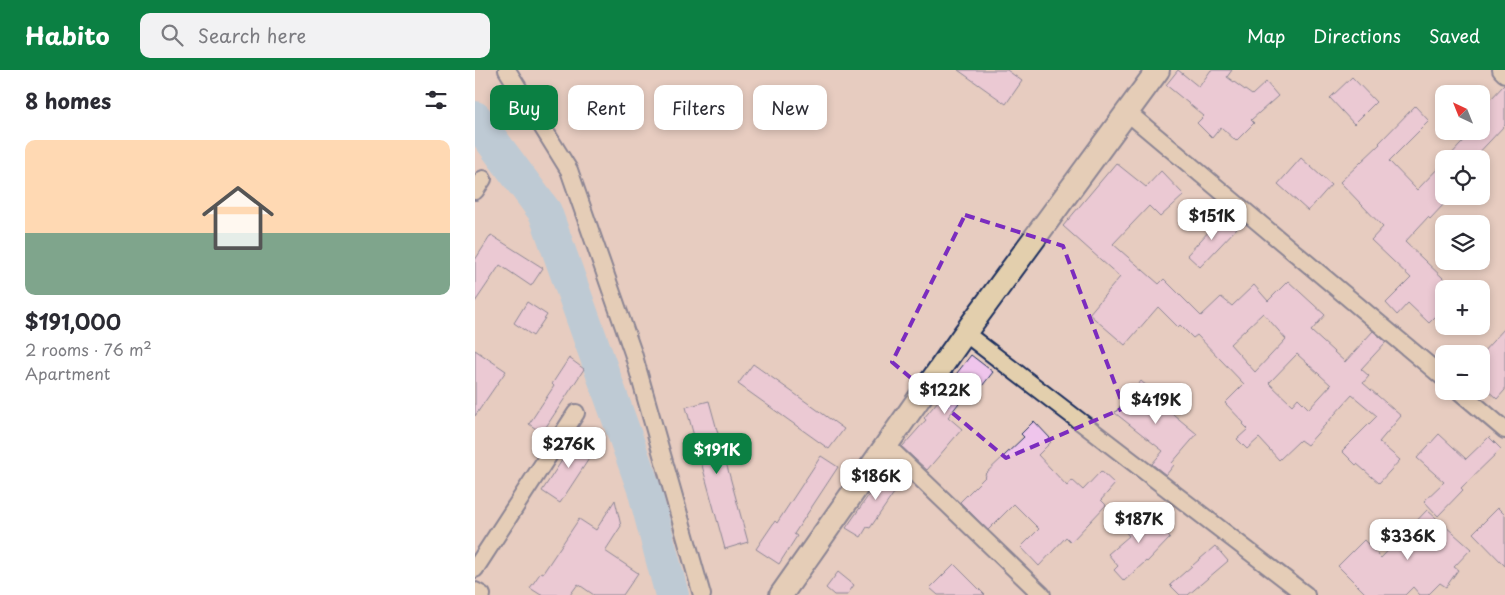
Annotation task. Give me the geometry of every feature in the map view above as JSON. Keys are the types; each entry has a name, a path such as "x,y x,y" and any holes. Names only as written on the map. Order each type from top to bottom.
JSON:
{"street":[{"path":"507,70 569,170 633,353 702,595"},
{"path":"781,595 965,332 1158,70"},
{"path":"1501,70 1505,74"},
{"path":"1127,112 1435,370"},
{"path":"965,332 1306,595"},
{"path":"1470,400 1505,430"},
{"path":"475,569 576,413"},
{"path":"886,445 1042,595"},
{"path":"475,591 482,595"}],"highlighted area":[{"path":"965,215 1063,246 1124,408 1006,458 892,362"}],"building":[{"path":"958,70 1007,70 1022,81 1006,104"},
{"path":"1178,70 1199,87 1211,70 1232,70 1227,77 1252,95 1266,82 1278,96 1251,120 1254,123 1236,141 1221,127 1212,138 1197,123 1204,116 1166,85"},
{"path":"1352,77 1376,102 1354,124 1330,98"},
{"path":"1505,84 1505,125 1481,150 1455,150 1465,140 1490,140 1490,100"},
{"path":"1415,106 1429,121 1389,161 1417,190 1435,171 1435,205 1443,205 1430,219 1428,217 1405,242 1444,279 1435,280 1435,317 1429,323 1408,303 1397,315 1386,303 1411,278 1371,240 1383,227 1340,182"},
{"path":"1301,158 1331,185 1308,211 1278,184"},
{"path":"1116,163 1146,187 1161,171 1184,195 1160,217 1149,206 1113,244 1159,284 1164,279 1201,316 1221,297 1232,306 1254,285 1268,301 1288,281 1325,315 1311,331 1345,362 1373,331 1386,342 1361,369 1369,376 1363,383 1401,416 1379,442 1400,460 1379,483 1342,451 1377,416 1352,395 1307,445 1300,440 1279,460 1259,438 1247,449 1237,439 1248,429 1225,403 1244,384 1197,335 1193,338 1180,325 1178,327 1158,307 1125,345 1089,314 1120,277 1063,226","holes":["1263,313 1286,339 1255,372 1230,344","1297,354 1331,385 1309,409 1298,398 1292,405 1269,383"]},
{"path":"1224,215 1238,227 1200,267 1187,255"},
{"path":"491,235 543,268 531,286 500,265 475,302 475,260"},
{"path":"527,302 547,315 533,336 514,323"},
{"path":"1505,328 1505,390 1497,399 1490,392 1489,345"},
{"path":"475,350 506,371 475,416"},
{"path":"971,355 993,372 979,390 973,385 948,417 962,429 927,470 902,447 926,420 924,418 938,401 936,400"},
{"path":"569,358 584,369 542,433 529,424 554,386 552,384"},
{"path":"753,364 844,429 829,449 738,384"},
{"path":"1141,381 1165,402 1162,405 1197,434 1172,463 1174,465 1166,475 1152,464 1163,451 1115,413"},
{"path":"709,401 748,542 725,549 686,407"},
{"path":"1034,421 1050,438 1048,440 1051,442 1038,455 1067,486 1072,480 1083,490 1101,471 1115,484 1101,500 1106,505 1071,542 1066,537 1039,566 1021,547 1039,529 1014,504 988,530 960,502 986,476 985,474 1024,437 1021,434"},
{"path":"1439,434 1466,459 1489,437 1501,449 1461,488 1463,490 1438,516 1424,501 1444,482 1417,458"},
{"path":"578,436 596,448 560,503 542,491"},
{"path":"821,456 838,467 794,534 797,536 779,564 756,549 775,521 777,523"},
{"path":"891,463 905,477 870,528 867,527 861,537 846,528"},
{"path":"615,500 621,526 605,551 638,573 623,595 594,595 578,584 570,595 541,595 530,588 541,572 543,573 579,519 596,530"},
{"path":"1149,507 1166,526 1162,530 1170,538 1147,562 1124,581 1114,570 1118,566 1108,554 1129,536 1124,530"},
{"path":"1498,508 1505,515 1505,566 1473,533"},
{"path":"1427,510 1471,549 1454,567 1458,570 1446,587 1440,583 1428,595 1420,595 1413,587 1405,595 1367,595 1338,566 1364,540 1381,558"},
{"path":"1215,546 1228,561 1188,595 1180,595 1170,585"},
{"path":"954,564 985,595 938,595 930,588"},
{"path":"838,572 854,585 847,595 834,595 826,588"}],"waterway":[{"path":"475,118 545,212 644,489 672,595"}]}
